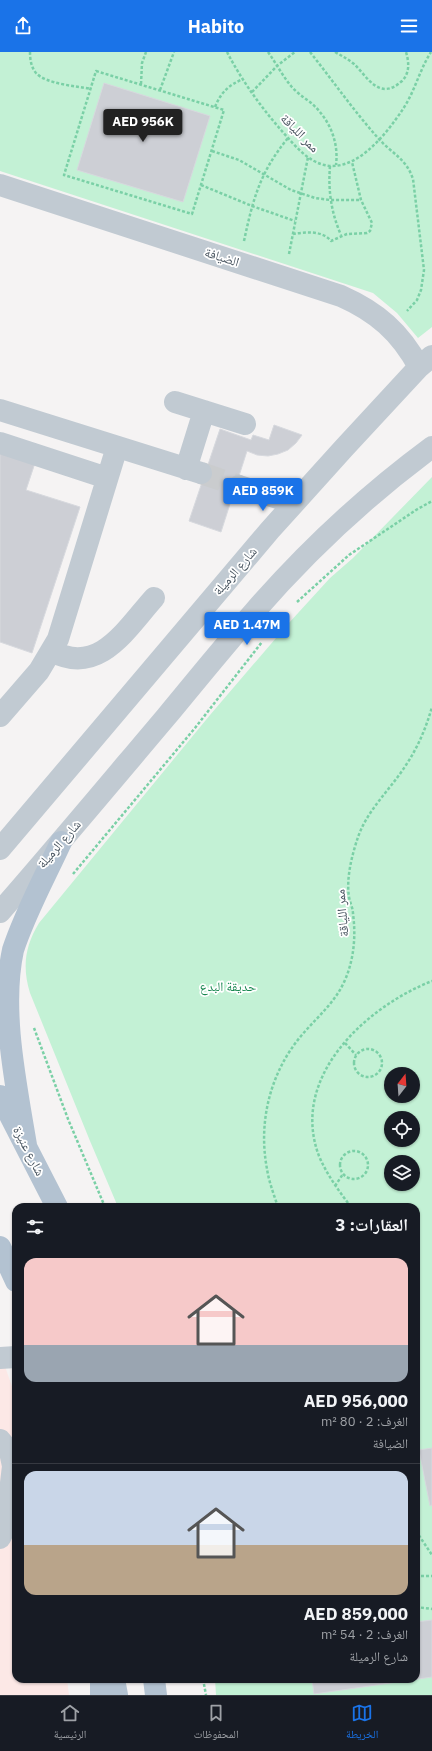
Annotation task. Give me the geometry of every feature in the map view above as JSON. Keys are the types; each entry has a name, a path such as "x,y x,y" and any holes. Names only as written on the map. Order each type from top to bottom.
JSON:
{"main road":[{"path":"26,1145 7,1026 6,986 13,951 20,930 61,842"},
{"name":"شارع عنيزة","path":"0,1096 55,1203"},
{"path":"0,1247 12,1272"},
{"path":"101,1695 102,1683"},
{"path":"115,1683 117,1695"},
{"path":"154,1683 156,1695"}],"street":[{"name":"الضيافة","path":"0,185 341,296 370,311 391,327 412,353 426,362"},
{"name":"شارع الرميلة","path":"0,849 128,700 198,614 294,503 426,362"},
{"path":"175,402 245,424"},
{"path":"0,410 193,471 204,411"},
{"path":"0,443 108,478"},
{"path":"0,716 39,671 52,651 63,627 117,447"},
{"name":"شارع الرميلة","path":"0,912 61,842 254,611 365,501 395,475 432,447"},
{"path":"240,486 294,503"},
{"path":"52,651 60,656 70,658 90,658 100,654 115,642 154,598"},
{"path":"0,1358 12,1357"},
{"path":"0,1440 10,1452 12,1461"},
{"path":"0,1538 6,1525 12,1474"}],"path":[{"path":"30,52 32,66 40,76 46,80 90,89"},
{"path":"141,84 142,63 146,52"},
{"path":"160,90 174,52"},
{"name":"ممر اللياقة","path":"227,52 252,92 288,138 308,157 330,166 352,162 367,152 379,139 403,109 424,63 431,52"},
{"path":"268,52 292,87 326,120 335,141 337,153 336,166"},
{"path":"252,92 278,65 295,52"},
{"path":"310,52 379,139 404,161 412,174 424,270 424,281 417,300 391,327"},
{"path":"335,52 354,64 372,84 383,88 394,86 404,79 408,68 406,52"},
{"path":"96,71 141,84 224,110 192,214 64,175 96,71"},
{"path":"215,107 224,90 243,79"},
{"path":"243,245 252,206 264,174 288,138"},
{"path":"212,151 239,160 264,174 281,186 301,193 330,200 361,200"},
{"path":"288,259 308,157"},
{"path":"293,234 307,233 323,235 331,241 341,235 367,233 370,231 372,223 361,200 352,162"},
{"path":"330,166 330,200 341,235"},
{"path":"202,185 252,206 295,221"},
{"path":"294,605 350,555 416,510 432,501"},
{"path":"72,876 195,728 264,638"},
{"name":"ممر اللياقة","path":"277,1203 267,1171 264,1151 266,1112 270,1092 277,1073 287,1056 301,1036 329,1007 345,980 351,964 354,936 353,913 348,896 349,875 359,835 367,817 378,800 406,765 418,745 432,707"},
{"path":"348,1203 326,1171 319,1155 314,1137 313,1120 318,1087 324,1071 332,1057 360,1027 378,1011 398,997 432,981"},
{"path":"33,1025 103,1203"},
{"path":"345,1043 356,1055"},
{"path":"367,1049 373,1050 382,1060 382,1066 379,1072 368,1078 362,1077 353,1067 353,1061 356,1055 360,1051 367,1049"},
{"path":"353,1150 365,1155 368,1161 366,1174 354,1179 348,1178 343,1174 339,1162 346,1152 353,1150"},
{"path":"336,1186 343,1174"},
{"path":"420,1537 432,1555"},
{"path":"420,1576 432,1576"},
{"path":"420,1607 432,1608"},
{"path":"204,1683 206,1695"}],"shaded area":[{"path":"0,1352 12,1386 12,1683 68,1683 69,1695 0,1695"}],"green space":[{"path":"0,52 432,52 432,327 418,338 397,313 373,293 0,171"},
{"name":"حديقة البدع","path":"432,477 432,1695 216,1695 215,1683 420,1683 420,1203 116,1203 30,993 26,974 26,957 28,948 39,923 210,715 288,624 330,578 353,558"}],"building":[{"path":"104,83 210,116 183,202 77,170"},
{"path":"274,425 302,435 288,450 278,454 268,456 257,455 247,451 221,532 189,521 220,429 251,440 253,435 269,440"},
{"path":"0,449 36,460 26,490 80,507 32,653 0,642"},
{"path":"432,1448 432,1505 430,1506 420,1455 420,1450"},
{"path":"432,1620 432,1677 420,1679 420,1622"},
{"path":"313,1683 390,1683 314,1694"}],"tunnel":[{"path":"201,473 239,486"}]}
